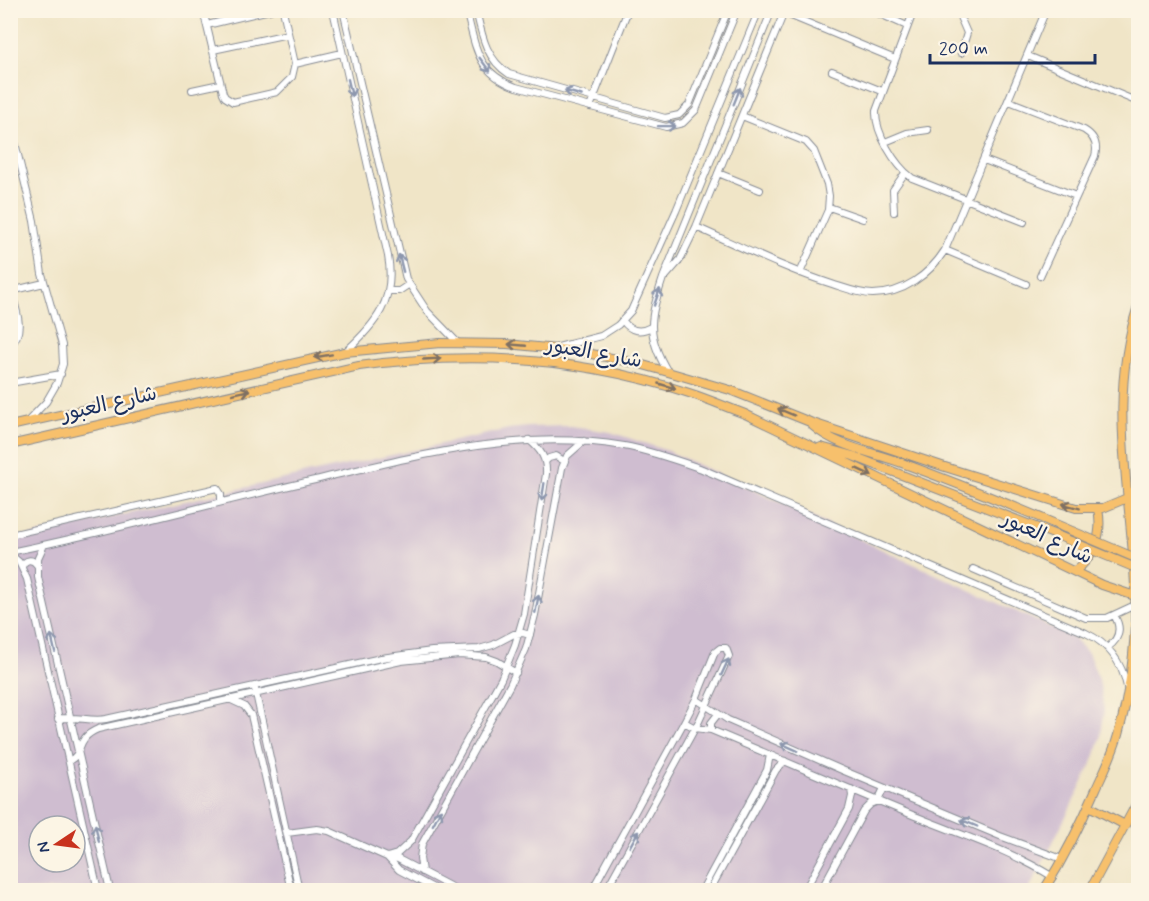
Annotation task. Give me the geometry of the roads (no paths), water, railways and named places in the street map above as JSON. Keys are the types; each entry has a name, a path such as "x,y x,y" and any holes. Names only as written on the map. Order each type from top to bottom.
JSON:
{"main road":[{"path":"1044,891 1089,806 1115,745 1127,691 1135,601 1122,398 1128,347 1138,306"},
{"name":"شارع العبور","path":"10,426 345,352 414,344 507,344 554,348 609,357 668,372 752,398 810,422 970,476 1084,509 1110,506 1127,498"},
{"name":"شارع العبور","path":"10,445 334,371 393,362 442,358 523,359 608,371 690,393 745,414 1135,601"},
{"path":"745,414 752,398"},
{"path":"810,422 821,432 840,442 968,488 1138,569"},
{"path":"812,447 847,453 1138,559"},
{"path":"1075,571 1090,556 1096,544 1100,524 1098,509"},
{"path":"1090,891 1138,801"},
{"path":"1089,806 1125,825"}],"street":[{"path":"203,10 220,84 225,97 233,102 274,93 292,77 295,64 283,10"},
{"path":"207,25 270,10"},
{"path":"333,10 388,256 390,275 388,291 374,323 345,352"},
{"path":"342,10 403,271 408,285 432,317 458,343"},
{"path":"466,10 478,55 485,67 495,76 516,87 657,126 675,126 693,114 737,10"},
{"path":"476,10 485,46 495,62 505,71 521,78 660,118 679,115 689,105 728,10"},
{"path":"590,107 628,10"},
{"path":"554,348 601,336 623,321 636,302 759,10"},
{"path":"668,372 656,349 651,327 653,309 663,278 772,10"},
{"path":"871,10 907,26"},
{"path":"914,10 875,115 885,142 896,162 912,178 1024,222"},
{"path":"957,10 967,33 961,53"},
{"path":"696,227 800,273 859,292 880,293 916,280 932,268 945,250 1046,10"},
{"path":"663,278 680,260 696,227 784,12 895,59"},
{"path":"213,50 288,34"},
{"path":"295,64 342,53"},
{"path":"1028,56 1138,102"},
{"path":"832,71 882,91"},
{"path":"701,76 709,79"},
{"path":"192,90 220,84"},
{"path":"1009,101 1084,130 1094,139 1096,147 1095,156 1040,276"},
{"path":"742,116 799,138 809,145 827,184 830,196 829,207 800,273"},
{"path":"10,122 34,221 44,283 62,345 61,374 46,402 26,423"},
{"path":"885,142 908,133 928,130"},
{"path":"984,160 1076,196"},
{"path":"718,173 760,190"},
{"path":"894,212 893,190 905,173"},
{"path":"829,207 863,219"},
{"path":"945,250 1026,284"},
{"path":"10,345 17,338 19,328 11,290 44,283"},
{"path":"388,291 399,291 408,285"},
{"path":"623,321 636,331 651,327"},
{"path":"10,383 61,374"},
{"path":"387,857 397,854 411,842 483,714 506,668 519,633 546,474 545,462 539,449 529,440"},
{"path":"98,891 27,579 22,567 10,553 221,501 463,447 529,440 584,441 632,447 680,461 1086,633 1107,648 1121,668 1127,691"},
{"path":"422,872 420,854 422,844 516,673 530,635 564,461 584,441"},
{"path":"545,462 556,456 564,461"},
{"path":"10,535 217,488 221,494 221,501"},
{"path":"200,492 200,507"},
{"path":"44,545 38,565 38,577 110,891"},
{"path":"22,567 28,560 33,560 38,565"},
{"path":"973,569 1083,617 1099,619 1114,615 1135,601"},
{"path":"1004,598 1009,592 1009,585"},
{"path":"1107,648 1117,639 1119,631 1114,615"},
{"path":"69,761 79,751 84,738 113,721 407,654 487,647 519,633 530,635"},
{"path":"486,657 487,647"},
{"path":"592,891 696,699 715,652 720,648 726,648 729,656 707,704 606,891"},
{"path":"345,669 459,655 486,657 516,673"},
{"path":"58,719 113,721 228,699 255,690"},
{"path":"255,690 299,891"},
{"path":"228,699 244,706 251,715 291,891"},
{"path":"696,699 707,704 718,714 842,770 1000,836 1062,859"},
{"path":"483,714 491,718"},
{"path":"711,730 713,719 718,714"},
{"path":"88,721 91,732"},
{"path":"684,722 695,728 711,730 911,815 995,847 1029,862 1053,877"},
{"path":"462,751 470,756"},
{"path":"702,891 769,766 770,755"},
{"path":"710,891 777,770 785,761"},
{"path":"769,766 777,770"},
{"path":"836,783 842,770"},
{"path":"442,786 451,791"},
{"path":"821,891 862,815 871,804 878,801 884,788"},
{"path":"805,891 849,809 851,789"},
{"path":"911,815 916,801"},
{"path":"849,809 857,808 862,815"},
{"path":"940,826 945,813"},
{"path":"287,833 317,829 329,831 387,857 398,859 457,891"},
{"path":"995,847 1000,836"},
{"path":"407,846 413,852 420,854"},
{"path":"387,857 399,870 437,891"},
{"path":"719,858 726,861"},
{"path":"287,873 295,872"},
{"path":"96,882 107,880"}]}
